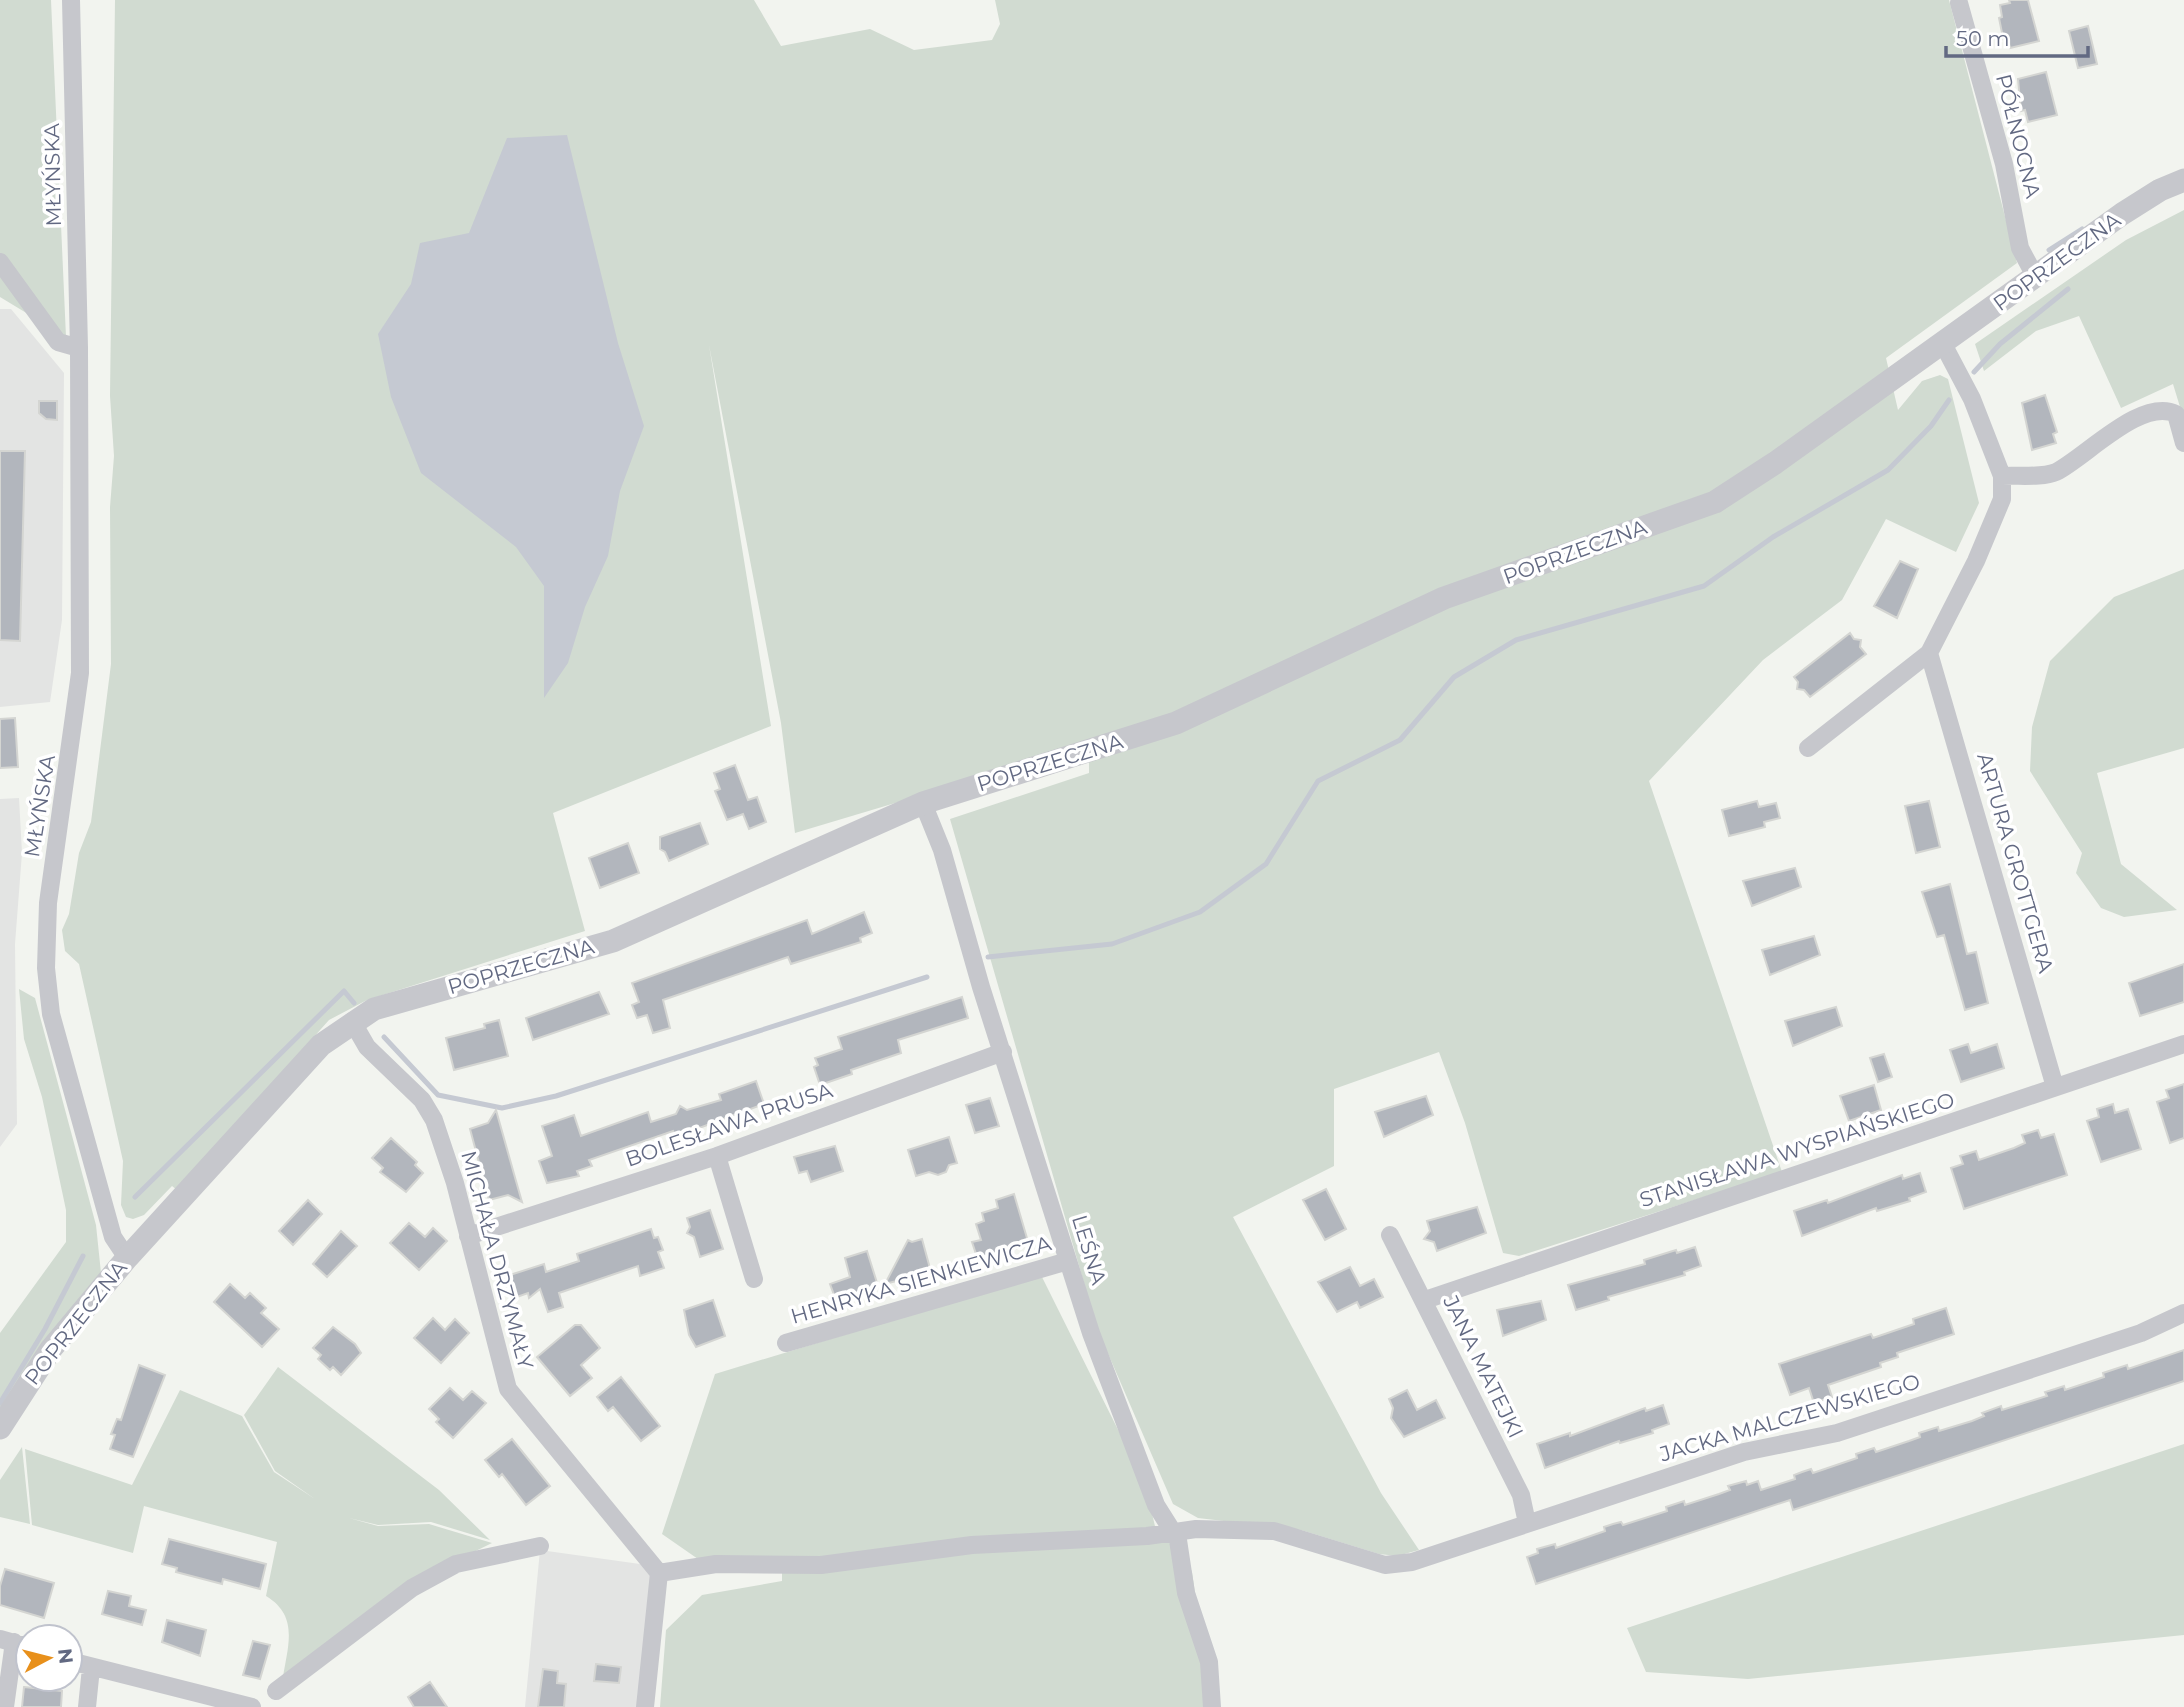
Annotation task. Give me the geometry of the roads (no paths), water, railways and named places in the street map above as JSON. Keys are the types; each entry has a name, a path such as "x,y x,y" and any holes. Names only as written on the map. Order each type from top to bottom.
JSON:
{"street":[{"name":"MŁYŃSKA","path":"71,0 79,348 80,673 48,903 46,968 51,1014 113,1237 127,1258"},
{"name":"PÓŁNOCNA","path":"1959,3 2004,164 2020,248 2036,278"},
{"name":"POPRZECZNA","path":"0,1428 51,1349 127,1258 321,1045 352,1021 374,1009 613,940 923,803 1176,723 1444,598 1715,502 1775,463 2122,214 2160,190 2184,180"},
{"path":"0,262 58,342 79,348"},
{"path":"1808,748 1928,653 1976,561 2002,499 2002,476 1972,399 1943,344"},
{"path":"2002,476 2053,473 2140,416 2170,411 2176,414 2184,443"},
{"name":"ARTURA GROTTGERA","path":"1928,653 2056,1087"},
{"name":"LEŚNA","path":"923,803 942,850 981,987 1091,1333 1156,1505 1178,1540 1186,1593 1209,1662 1212,1707"},
{"name":"MICHAŁA DRZYMAŁY","path":"352,1021 368,1047 422,1100 435,1120 508,1389 659,1573"},
{"name":"STANISŁAWA WYSPIAŃSKIEGO","path":"1425,1300 2184,1044"},
{"name":"BOLESŁAWA PRUSA","path":"468,1236 717,1156 1003,1052"},
{"path":"717,1156 754,1279"},
{"name":"JANA MATEJKI","path":"1390,1235 1521,1495 1527,1523"},
{"name":"HENRYKA SIENKIEWICZA","path":"786,1343 1068,1261"},
{"name":"JACKA MALCZEWSKIEGO","path":"659,1573 716,1564 821,1565 972,1545 1196,1529 1275,1531 1385,1565 1412,1562 1744,1452 1850,1428 2141,1333 2184,1313"},
{"path":"276,1691 412,1588 456,1564 540,1546"},
{"path":"645,1707 659,1573"},
{"path":"5,1707 14,1643"},
{"path":"84,1666 252,1707"},
{"path":"87,1707 91,1668"}],"waterway":[{"path":"2049,250 2082,229"},
{"path":"1974,372 2000,344 2068,289"},
{"path":"988,957 1112,944 1200,912 1266,864 1318,781 1400,740 1454,677 1516,640 1704,586 1773,537 1888,470 1931,426 1949,400"},
{"path":"384,1037 438,1095 502,1108 556,1096 927,977"},
{"path":"135,1197 344,991 354,1003"},
{"path":"0,1403 45,1329 83,1256"}]}
